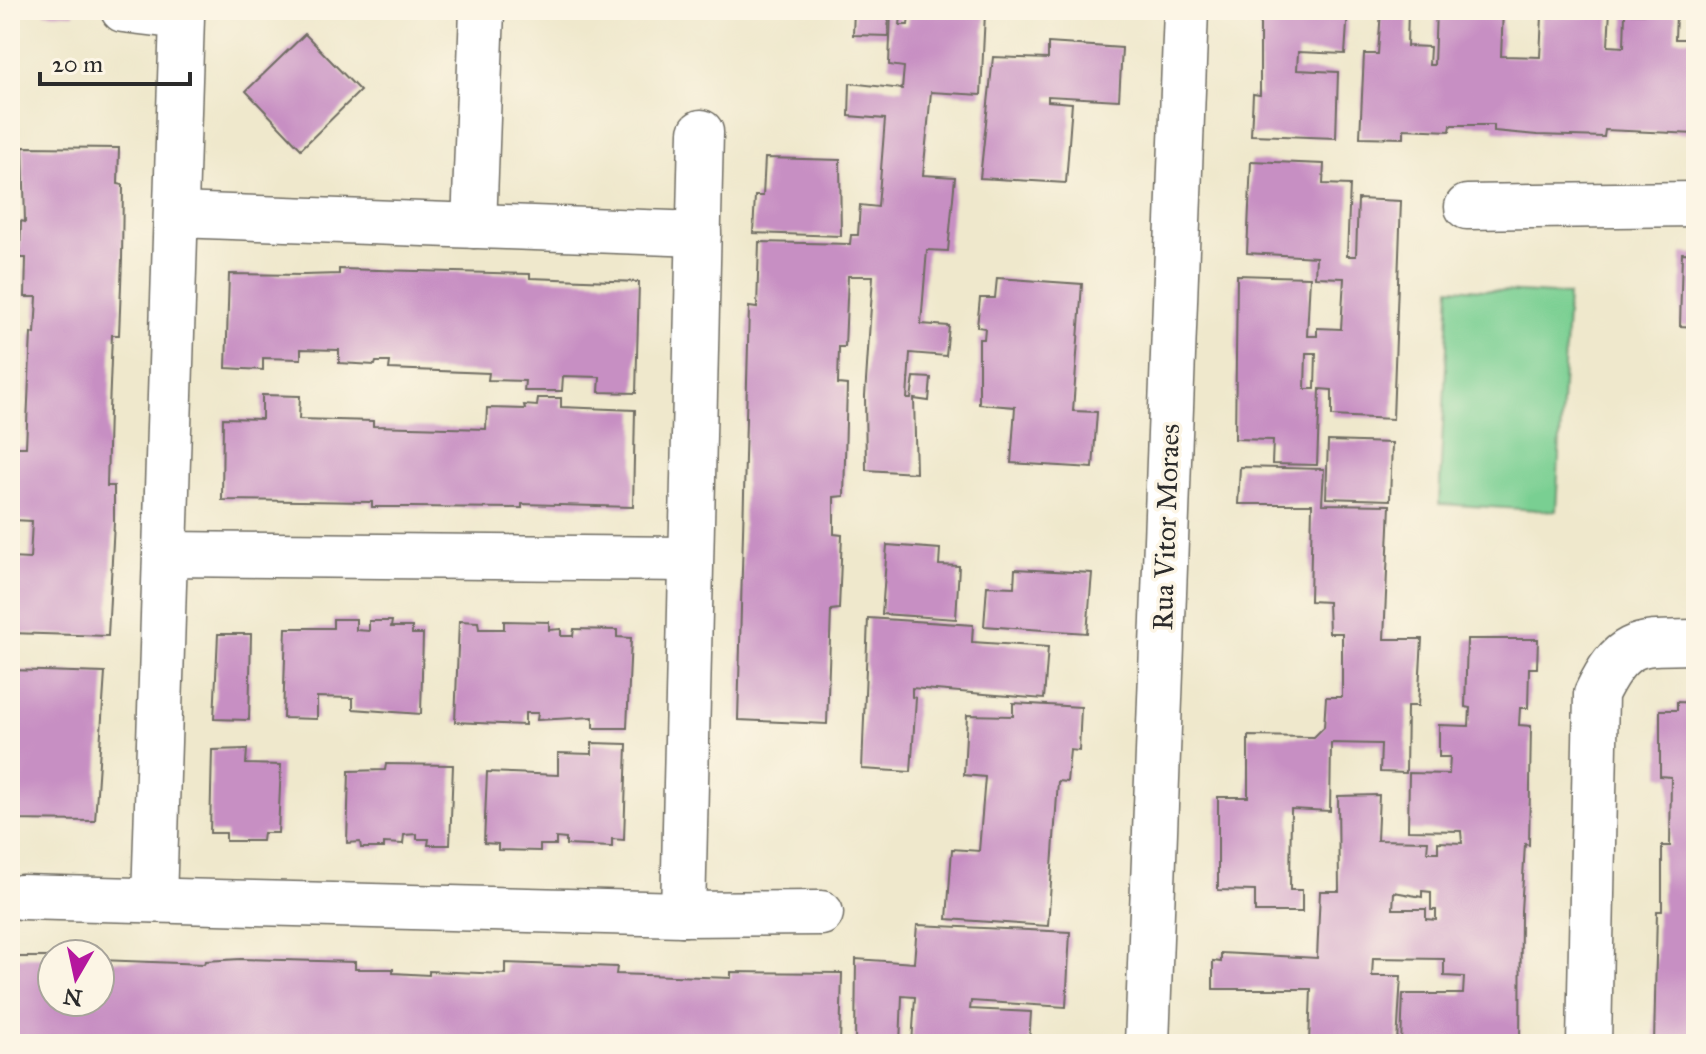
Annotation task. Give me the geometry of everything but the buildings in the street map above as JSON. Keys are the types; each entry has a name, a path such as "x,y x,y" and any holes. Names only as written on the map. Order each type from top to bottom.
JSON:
{"street":[{"path":"123,10 182,17 154,900"},
{"path":"474,226 482,10"},
{"name":"Rua Vitor Moraes","path":"1147,1044 1186,10"},
{"path":"683,914 701,132"},
{"path":"1467,207 1696,204"},
{"path":"177,215 699,234"},
{"path":"167,554 689,559"},
{"path":"1589,1044 1596,694 1611,662 1640,643 1696,642"},
{"path":"21,897 683,914 821,913"}],"green space":[{"path":"1450,288 1568,295 1556,511 1439,504"}]}
